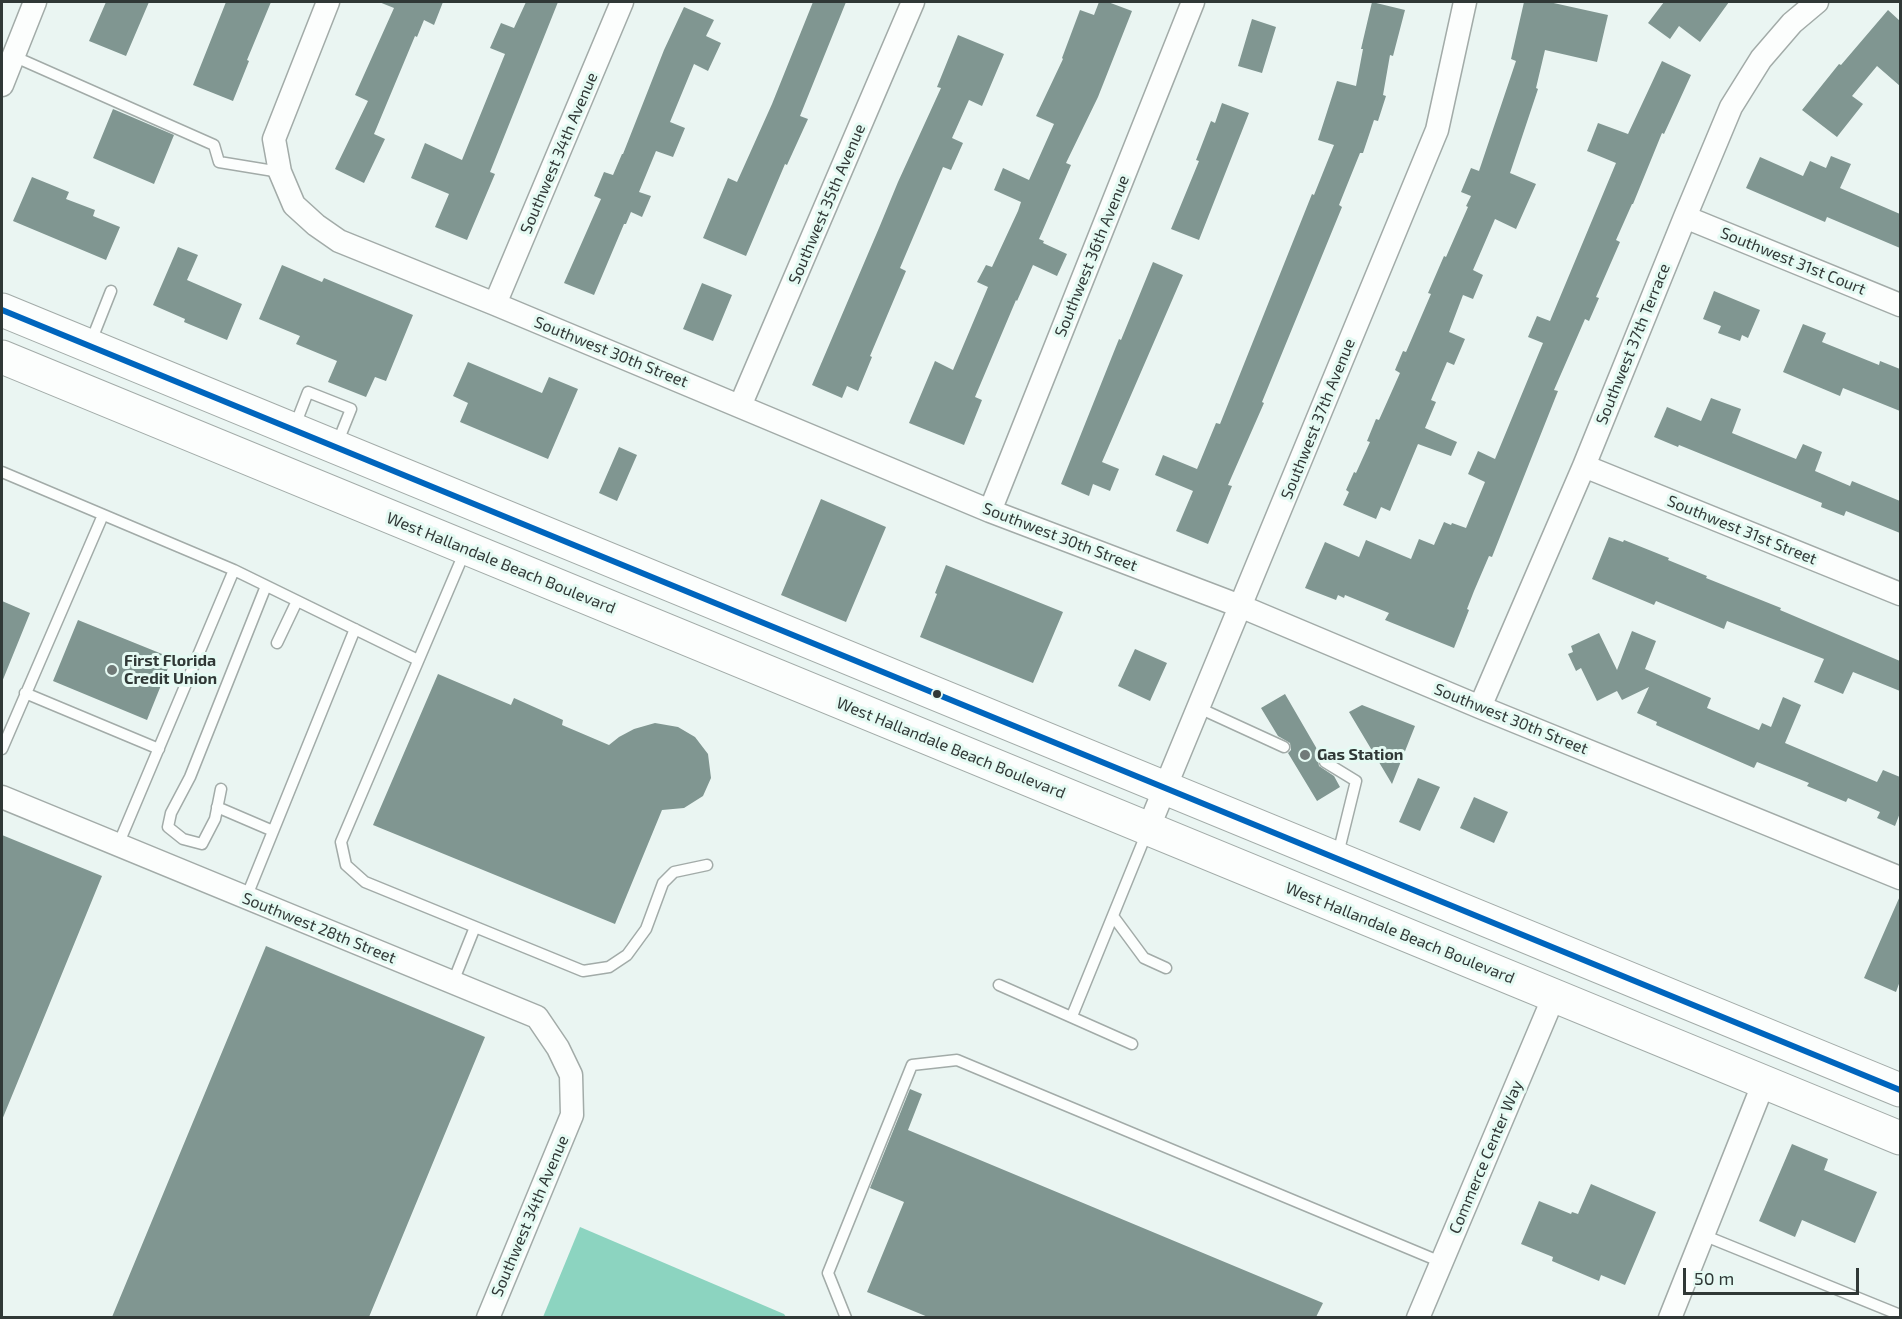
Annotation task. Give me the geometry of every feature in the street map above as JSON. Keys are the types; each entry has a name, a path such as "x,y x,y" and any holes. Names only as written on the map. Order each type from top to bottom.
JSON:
{"main road":[{"path":"2,310 1900,1090"},
{"name":"West Hallandale Beach Boulevard","path":"2,357 1900,1138"},
{"path":"235,453 287,452 431,512 479,505"},
{"path":"466,548 530,546 677,606 726,606"},
{"path":"1554,996 1569,990 1580,989 1592,992 1721,1045 1734,1047 1745,1045 1766,1035"},
{"path":"1764,1082 1821,1079 1900,1111"}],"street":[{"path":"2,85 35,2"},
{"name":"Southwest 30th Street","path":"328,2 274,139 280,172 294,205 339,242 495,304 990,511 1240,606 1480,707 1900,878"},
{"name":"Southwest 34th Avenue","path":"495,304 622,2"},
{"name":"Southwest 35th Avenue","path":"740,406 913,2"},
{"name":"Southwest 36th Avenue","path":"990,511 1193,2"},
{"name":"Southwest 37th Avenue","path":"1148,829 1437,130 1465,2"},
{"name":"Southwest 37th Terrace","path":"1480,707 1584,466 1731,107 1761,59 1792,23 1817,2"},
{"name":"Southwest 31st Court","path":"1685,217 1900,305"},
{"name":"Southwest 31st Street","path":"1584,466 1900,594"},
{"name":"Southwest 28th Street","path":"2,798 537,1017 558,1048 571,1075 572,1115"},
{"name":"Commerce Center Way","path":"1418,1317 1554,996"},
{"path":"1670,1317 1764,1082"},
{"name":"Southwest 34th Avenue","path":"488,1317 572,1115"}],"lane":[{"path":"13,56 214,145 219,162 280,172"},
{"path":"90,346 111,291"},
{"path":"2,472 234,570 418,660"},
{"path":"2,749 103,515"},
{"path":"466,548 341,842 346,865 365,882 583,971 609,967 627,956 646,929 663,884 674,872 707,865"},
{"path":"118,845 234,570"},
{"path":"221,789 215,819 202,844 183,839 168,827 171,813 190,777 266,586"},
{"path":"277,643 297,601"},
{"path":"246,898 355,629"},
{"path":"26,693 159,749"},
{"path":"1199,708 1284,747"},
{"path":"1325,762 1356,781 1337,858"},
{"path":"217,807 273,831"},
{"path":"1072,1016 1148,829"},
{"path":"1113,916 1144,958 1166,968"},
{"path":"453,982 475,927"},
{"path":"999,985 1132,1044"},
{"path":"846,1317 828,1273 912,1065 957,1060 1441,1262"},
{"path":"1703,1235 1900,1316"}],"shaded area":[{"path":"580,1227 784,1314 786,1317 543,1317"}],"building":[{"path":"106,2 149,2 126,56 89,41"},
{"path":"226,2 271,2 233,101 193,85"},
{"path":"379,2 443,2 434,25 424,20 417,37 415,36 374,134 385,139 364,183 335,169 368,101 355,95 394,8"},
{"path":"526,2 558,2 490,172 495,174 467,240 435,227 449,194 411,178 425,143 462,160 505,54 490,48 501,23 514,28"},
{"path":"813,2 846,2 800,116 808,119 787,165 785,164 746,256 703,238 728,178 737,182 772,104"},
{"path":"1099,2 1108,2 1132,11 1098,97 1066,163 1071,165 1039,239 1067,254 1057,276 1033,265 975,397 982,400 964,445 909,423 935,361 953,370 988,287 977,282 986,265 992,267 1018,211 1021,202 994,190 1003,168 1029,180 1054,124 1036,116 1063,59 1080,10 1094,15"},
{"path":"1372,2 1405,10 1393,56 1390,55 1383,95 1386,96 1378,121 1374,120 1363,153 1360,153 1339,205 1342,207 1262,402 1264,403 1228,485 1232,486 1208,544 1176,531 1193,491 1155,475 1163,455 1197,469 1216,423 1220,424 1312,194 1314,195 1334,145 1318,140 1337,81 1356,86 1363,49 1361,49"},
{"path":"1524,2 1549,2 1608,15 1597,62 1545,50 1536,88 1538,89 1510,173 1536,184 1516,229 1495,219 1473,270 1483,275 1473,299 1463,295 1449,332 1465,339 1454,365 1447,362 1431,400 1436,402 1425,428 1457,442 1451,456 1418,444 1390,511 1381,507 1376,519 1343,505 1349,492 1346,490 1370,442 1367,441 1376,419 1379,420 1400,373 1395,370 1403,351 1406,352 1431,294 1428,293 1468,207 1466,206 1471,196 1461,192 1471,168 1479,171 1516,61 1511,59"},
{"path":"1664,2 1729,2 1700,42 1679,26 1670,39 1648,23"},
{"path":"684,7 714,20 706,36 721,43 708,71 694,64 670,122 685,128 673,157 656,151 639,192 651,196 642,217 631,212 594,295 564,283 601,199 594,196 604,172 613,175"},
{"path":"1888,10 1900,21 1900,86 1877,66 1852,96 1863,104 1837,137 1802,110 1839,64 1841,65"},
{"path":"1252,19 1276,27 1262,73 1238,66"},
{"path":"958,35 1004,54 982,106 969,100 952,138 963,143 951,170 943,167 900,268 906,271 870,356 872,357 858,391 847,386 842,398 812,385 898,182 941,88 937,87"},
{"path":"1662,61 1691,75 1664,134 1662,133 1616,240 1620,242 1596,297 1599,298 1589,321 1585,319 1554,390 1558,391 1492,557 1489,556 1474,591 1454,648 1385,620 1389,613 1345,595 1344,598 1338,595 1336,600 1305,588 1325,542 1359,557 1366,540 1411,559 1419,539 1434,545 1444,522 1466,528 1485,482 1468,474 1478,451 1495,459 1543,343 1528,337 1537,316 1550,321 1616,163 1587,151 1598,123 1628,134"},
{"path":"1222,103 1249,113 1199,240 1171,229 1199,161 1196,160 1211,121 1215,123"},
{"path":"113,109 174,135 154,184 93,158"},
{"path":"1831,156 1851,164 1840,188 1900,214 1900,248 1827,217 1825,222 1746,188 1760,157 1803,176 1810,161 1826,168"},
{"path":"32,177 69,192 66,199 95,210 93,216 120,227 106,260 13,221"},
{"path":"178,247 198,255 187,280 242,304 227,340 184,322 185,319 153,305"},
{"path":"1153,262 1183,275 1102,462 1119,469 1110,491 1093,484 1089,496 1061,484 1119,339 1121,340"},
{"path":"282,265 322,282 324,278 413,315 386,381 375,377 366,397 328,382 337,361 296,344 300,336 259,319"},
{"path":"702,283 732,295 713,341 683,329"},
{"path":"1714,291 1760,310 1748,338 1742,335 1740,341 1718,333 1721,326 1703,319"},
{"path":"1803,324 1826,333 1822,342 1879,365 1880,361 1900,369 1900,411 1843,388 1840,396 1783,372"},
{"path":"468,362 542,393 549,377 578,389 548,459 460,422 468,403 453,396"},
{"path":"1711,398 1741,409 1732,433 1796,459 1803,444 1822,452 1815,471 1850,486 1852,481 1900,501 1900,533 1846,511 1844,516 1821,507 1822,503 1654,437 1667,407 1701,421"},
{"path":"619,447 637,455 617,501 599,493"},
{"path":"821,499 886,527 846,622 781,595"},
{"path":"1609,537 1623,542 1624,540 1669,558 1668,560 1707,576 1706,578 1781,608 1780,610 1900,661 1900,691 1853,672 1843,694 1814,682 1824,659 1727,621 1724,629 1656,601 1654,605 1592,579"},
{"path":"946,565 1063,612 1033,683 920,637"},
{"path":"2,601 30,613 2,682"},
{"name":"First Florida Credit Union","path":"78,620 172,658 147,720 53,681"},
{"path":"1632,631 1656,641 1645,669 1711,698 1707,708 1759,730 1762,723 1771,727 1783,697 1801,705 1785,743 1877,782 1883,770 1900,777 1900,813 1895,826 1877,818 1880,812 1848,798 1846,802 1807,786 1809,783 1757,762 1754,768 1656,725 1657,722 1637,713 1649,687 1622,700 1617,691 1597,701 1581,668 1576,671 1568,654 1573,652 1571,646 1599,633 1617,670"},
{"path":"1135,649 1167,663 1150,701 1118,686"},
{"path":"438,674 511,705 514,698 563,720 562,725 609,745 634,729 655,723 678,727 695,737 708,754 711,778 703,796 684,808 662,810 615,924 373,825"},
{"name":"Gas Station","path":"1285,694 1321,756 1318,761 1319,766 1334,776 1340,787 1317,801 1288,753 1291,750 1290,743 1278,736 1261,708"},
{"path":"1362,705 1415,726 1392,784 1349,712"},
{"path":"1418,778 1440,787 1420,831 1399,822"},
{"path":"1474,797 1508,812 1494,843 1460,828"},
{"path":"2,835 102,876 2,1120"},
{"path":"1900,896 1900,981 1896,992 1864,978"},
{"path":"266,946 485,1037 369,1317 112,1317"},
{"path":"910,1089 922,1094 908,1130 1323,1303 1316,1317 928,1317 867,1292 904,1202 870,1188"},
{"path":"1792,1144 1828,1159 1824,1170 1877,1192 1855,1243 1802,1220 1795,1237 1759,1221"},
{"path":"1591,1184 1656,1212 1625,1285 1601,1275 1599,1281 1552,1261 1553,1257 1521,1244 1539,1201 1571,1214 1572,1212 1578,1214"}],"transit line":[{"path":"2,310 1900,1090"}],"place":[{"name":"First Florida Credit Union","path":"112,670"},
{"name":"Gas Station","path":"1305,755"}]}
